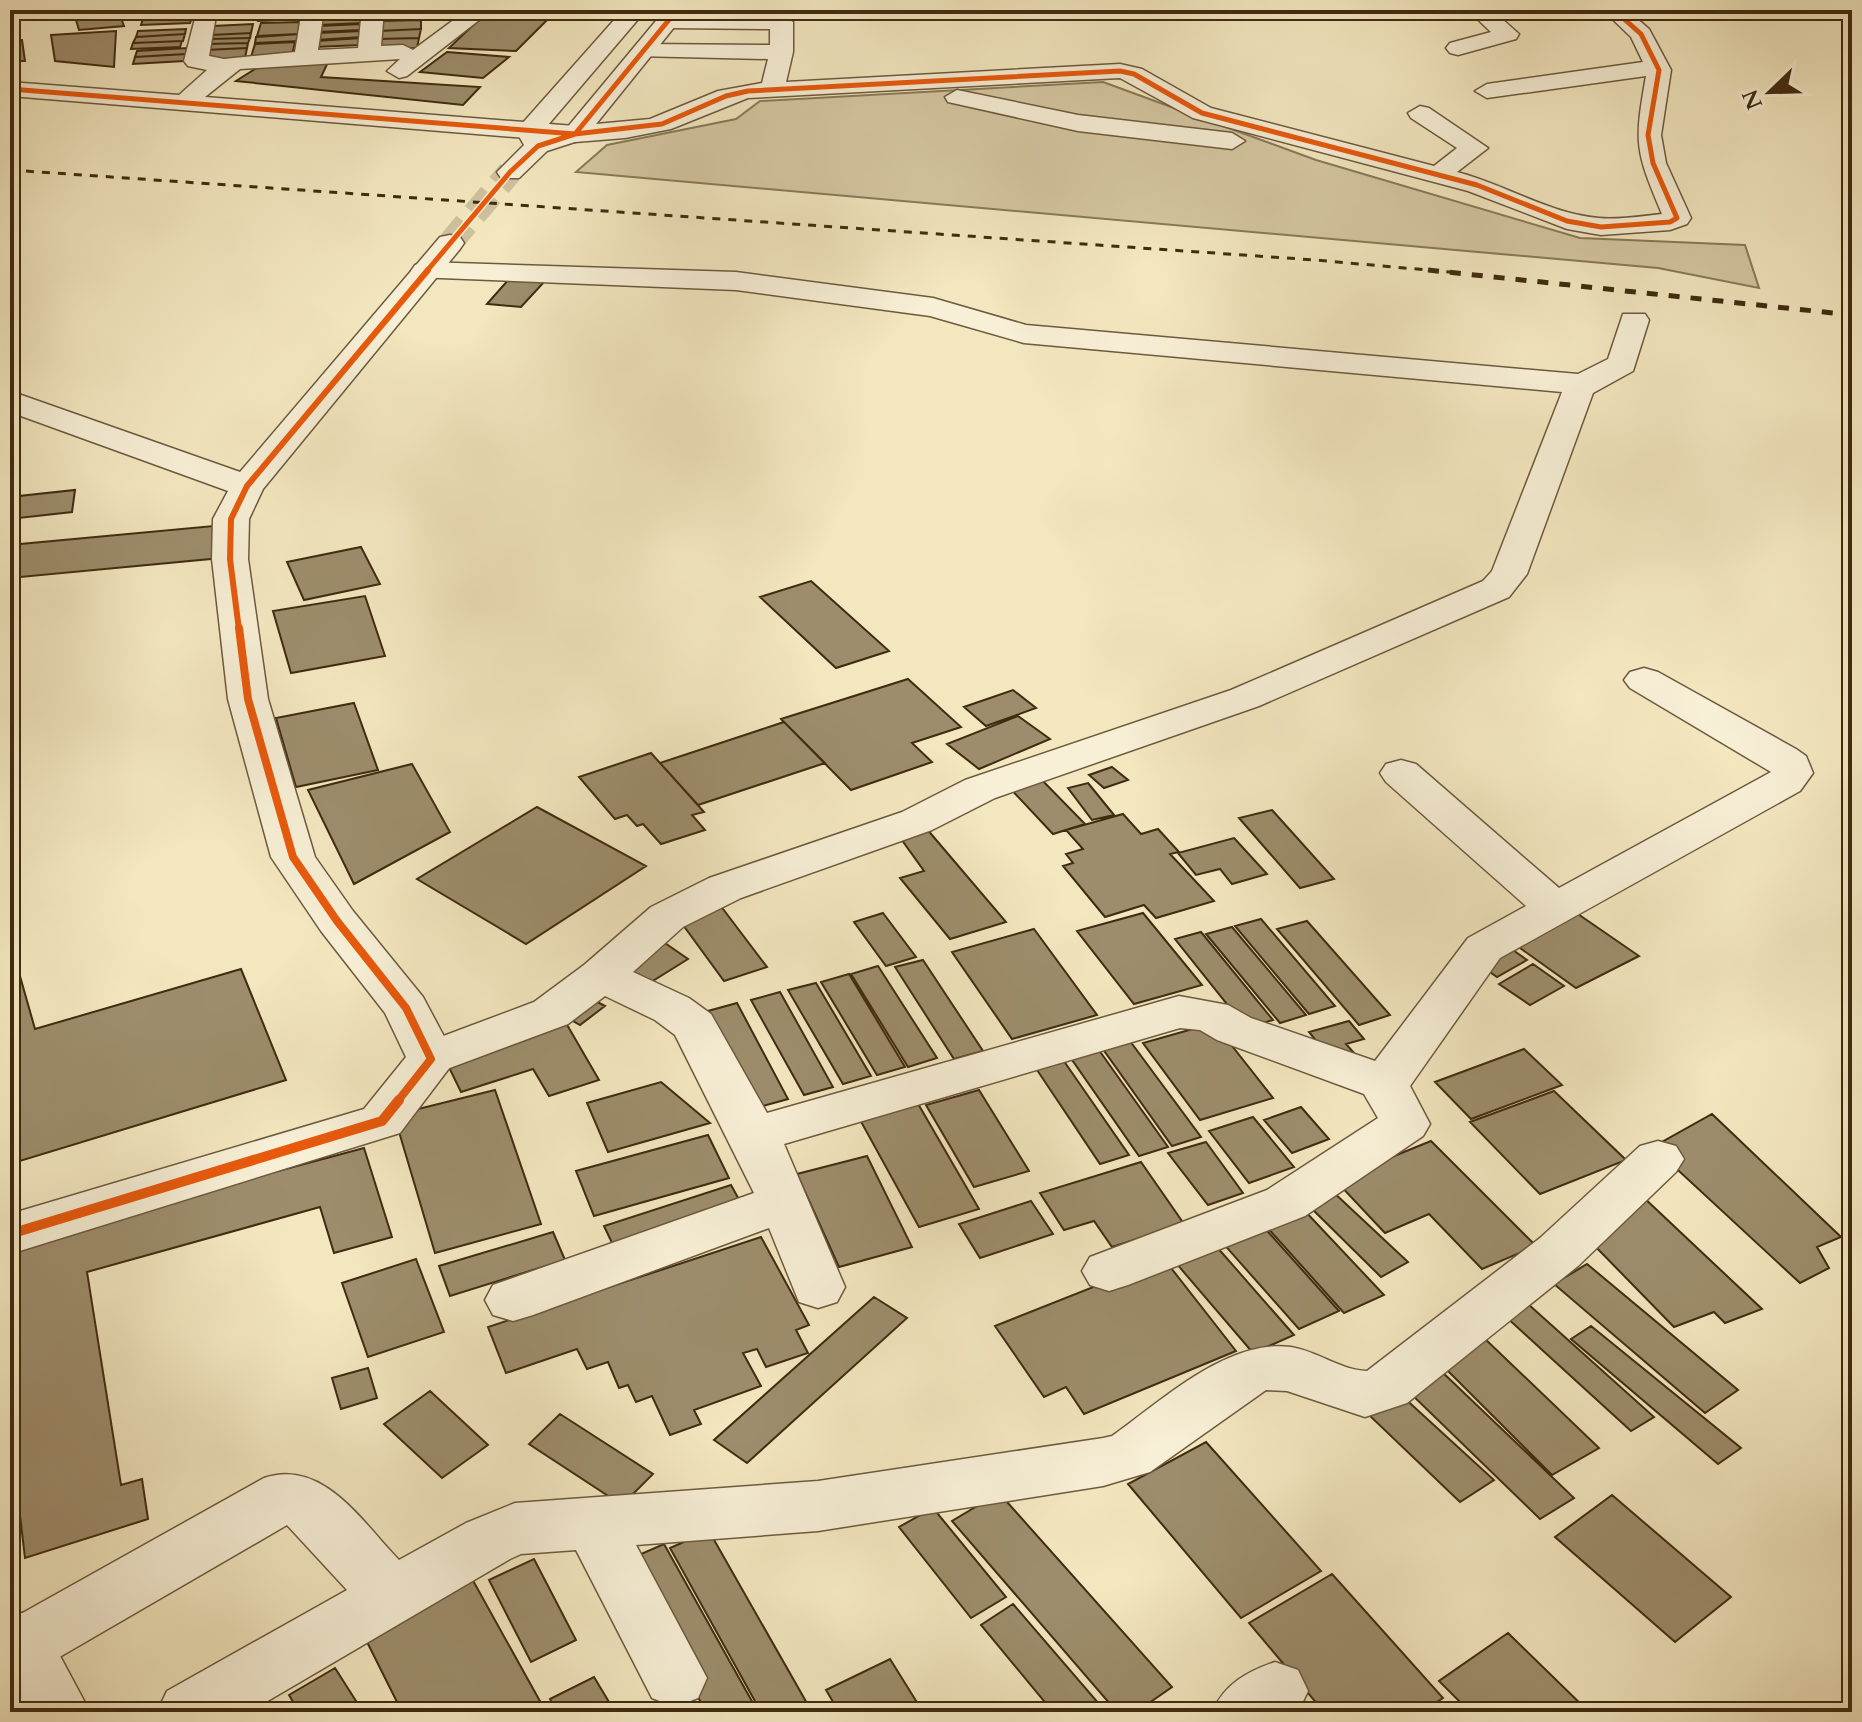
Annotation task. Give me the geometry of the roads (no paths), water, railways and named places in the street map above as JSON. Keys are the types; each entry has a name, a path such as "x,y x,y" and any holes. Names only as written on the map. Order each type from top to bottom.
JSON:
{"street":[{"path":"306,56 313,10"},
{"path":"369,53 373,10"},
{"path":"205,16 196,61 225,66 306,56 369,53 401,62 481,10"},
{"path":"510,172 634,10 782,22 781,52 772,90"},
{"path":"1458,48 1508,34 1484,15 1505,10"},
{"path":"10,89 186,102 534,139 655,126 678,119 715,97 772,90 1120,71 1134,74 1202,113 1488,189 1583,225 1670,222 1677,218 1653,163 1648,135 1658,67 1641,34 1614,10"},
{"path":"575,134 673,14"},
{"path":"643,51 781,52"},
{"path":"186,102 225,66"},
{"path":"1487,91 1658,67"},
{"path":"880,86 980,99 1078,123 1216,140 1328,148"},
{"path":"1420,113 1475,148 1449,164 1440,175"},
{"path":"431,1059 406,1008 293,857 248,699 230,559 231,519 247,486 437,257 736,281 933,307 1024,334 1583,384 1622,364 1634,320"},
{"path":"10,1234 382,1121 431,1059 551,1013 601,976 667,917 725,888 917,821 980,789 1245,698 1496,589 1509,574 1583,384"},
{"path":"10,401 247,486"},
{"path":"1382,1082 1390,1077 1484,948 1785,782 1792,773 1791,765 1781,758 1644,680"},
{"path":"1401,773 1555,908"},
{"path":"601,976 672,1009 694,1025 754,1135 785,1202 818,1287"},
{"path":"754,1135 1179,1012 1211,1016 1234,1029 1382,1082 1403,1115 1405,1124 1286,1203 1109,1271"},
{"path":"190,1712 515,1529 818,1506 1103,1462 1129,1455 1239,1377 1262,1368 1292,1369 1341,1389 1365,1394 1387,1387 1571,1241 1658,1159"},
{"path":"513,1300 785,1202"},
{"path":"57,1712 16,1642 285,1496 302,1500 393,1596"},
{"path":"593,1523 675,1678"}],"tunnel":[{"path":"450,243 510,172"}],"railway":[{"path":"10,170 1431,270"},
{"path":"1431,270 1450,272"},
{"path":"1431,270 1852,315"}]}
